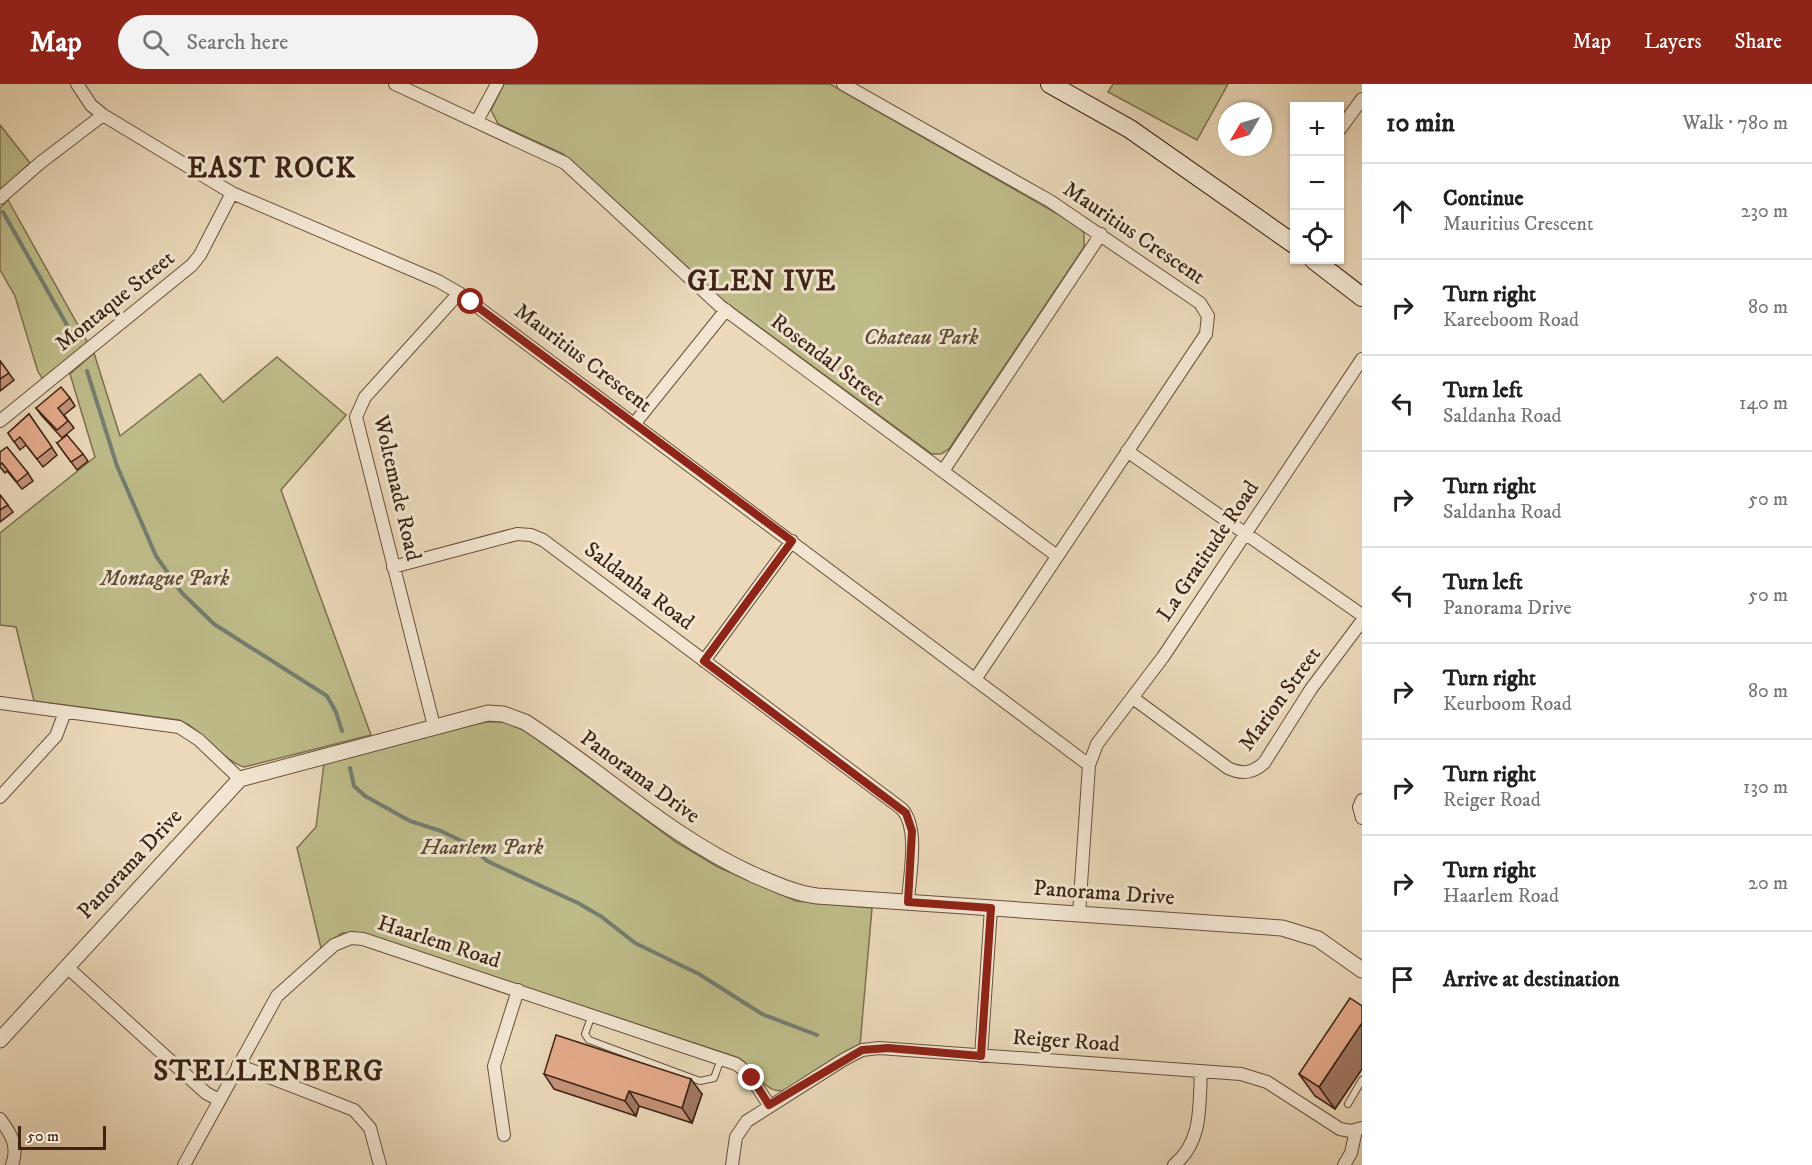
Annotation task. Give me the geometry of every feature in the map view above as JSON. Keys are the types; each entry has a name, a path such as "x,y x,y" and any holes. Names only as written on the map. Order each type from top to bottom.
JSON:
{"main road":[{"path":"1050,84 1130,129 1290,239"},
{"path":"1319,264 1362,297"},
{"path":"1330,264 1362,283"}],"street":[{"name":"Mauritius Crescent","path":"77,84 91,105 103,115 232,193 459,292 1089,765"},
{"name":"Rosendal Street","path":"395,84 566,163 726,310 1057,556"},
{"path":"477,122 496,84"},
{"name":"Mauritius Crescent","path":"843,84 1050,201 1200,303 1208,316 1206,334 976,678"},
{"path":"1344,124 1362,99"},
{"path":"0,198 40,163 103,115"},
{"name":"Montaque Street","path":"0,421 192,265 200,255 232,193"},
{"path":"943,471 1101,234"},
{"name":"Woltemade Road","path":"434,726 357,428 357,411 365,397 459,292"},
{"path":"634,423 726,310"},
{"name":"La Gratitude Road","path":"1089,765 1097,744 1133,698 1362,359"},
{"path":"1127,451 1362,615"},
{"name":"Saldanha Road","path":"393,567 517,534 531,535 543,540 906,813 912,831 908,902"},
{"path":"704,661 792,541"},
{"name":"Marion Street","path":"1133,698 1228,768 1240,772 1253,770 1263,763 1311,689 1362,621"},
{"path":"0,703 179,727 193,734 240,779"},
{"path":"0,797 56,736 65,712"},
{"name":"Panorama Drive","path":"0,1040 240,779 434,726 488,714 519,718 689,842 723,860 802,894 1291,930 1318,939 1362,970"},
{"path":"1079,914 1089,765"},
{"path":"1362,800 1359,807 1362,818"},
{"path":"981,1056 991,908"},
{"name":"Haarlem Road","path":"184,1165 277,996 334,945 345,939 363,939 721,1058 748,1072 769,1105"},
{"path":"67,967 206,1093 219,1100"},
{"path":"504,1135 494,1066 518,990"},
{"name":"Reiger Road","path":"732,1165 739,1130 747,1121 769,1105 862,1050 888,1048 1241,1074 1258,1078 1340,1129 1359,1129"},
{"path":"238,1065 354,1110 370,1128 380,1165"},
{"path":"1174,1165 1190,1150 1196,1136 1201,1071"},
{"path":"0,1119 14,1140 15,1153 12,1165"},
{"path":"1344,1165 1351,1153 1359,1129"}],"lane":[{"path":"592,1015 586,1031 589,1040 700,1081 714,1078 721,1058"},
{"path":"1348,1104 1362,1080"}],"green space":[{"name":"Chateau Park","path":"504,84 830,84 1077,225 1084,233 1084,247 949,449 941,454 932,454 724,301 563,154 498,124 491,110"},
{"path":"1113,84 1228,84 1197,140 1108,92"},
{"path":"0,125 30,163 0,191"},
{"path":"8,200 88,343 43,379 38,372 15,296 0,270 0,208"},
{"name":"Montague Park","path":"94,353 120,436 200,374 223,402 277,357 346,415 281,490 371,735 244,767 228,758 179,720 34,701 16,627 0,625 0,533 95,457 70,374"},
{"name":"Haarlem Park","path":"484,722 505,722 526,731 676,842 718,867 796,901 872,908 860,1045 786,1090 779,1091 766,1085 739,1058 363,933 342,933 321,948 297,848 316,827 324,763"}],"building":[{"path":"0,361 9,373 0,379"},
{"path":"61,387 70,398 58,408 68,421 57,430 36,408"},
{"path":"29,414 52,447 37,459 20,437 14,442 8,433"},
{"path":"67,435 83,454 71,462 57,443"},
{"path":"7,447 28,473 17,482 2,463 0,465 0,452"},
{"path":"0,495 8,505 0,510"},
{"path":"1350,998 1362,1006 1362,1023 1319,1087 1299,1074"},
{"path":"556,1035 691,1079 682,1108 629,1091 625,1101 544,1074"}],"waterway":[{"path":"3,212 76,341"},
{"path":"87,371 117,466 156,556 182,593 214,624 327,696 336,712 342,731"},
{"path":"350,768 354,786 365,796 410,821 441,831 470,845 487,861 578,903 602,917 635,943 699,974 762,1014 817,1035"}],"district":[{"name":"EAST ROCK","path":"272,168"},
{"name":"GLEN IVE","path":"762,281"},
{"name":"STELLENBERG","path":"269,1071"}],"route":[{"path":"471,302 792,541 704,661 906,813 912,831 908,902 991,908 981,1056 888,1048 862,1050 769,1105 752,1078"}]}
